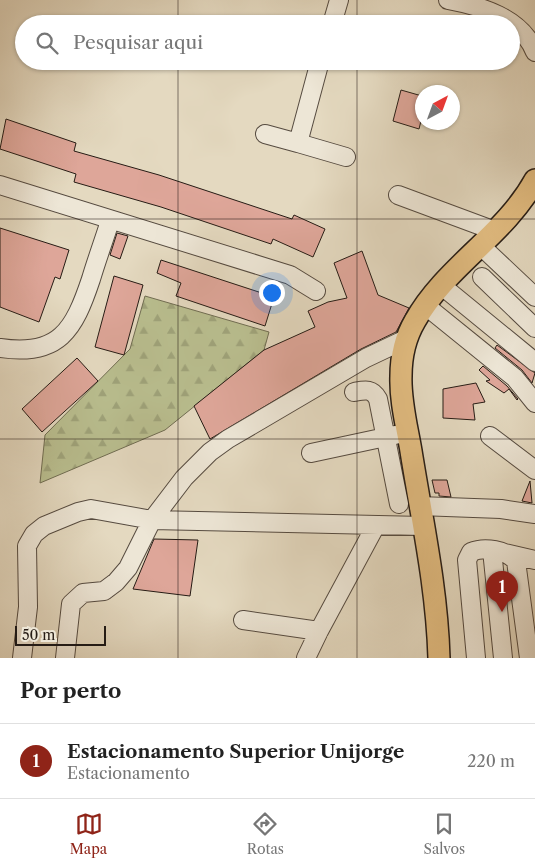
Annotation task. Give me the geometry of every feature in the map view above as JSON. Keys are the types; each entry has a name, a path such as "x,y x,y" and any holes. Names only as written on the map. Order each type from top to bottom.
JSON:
{"main road":[{"path":"439,658 434,592 414,512 408,432 400,377 406,339 426,306 442,286 487,238 530,202 535,180"}],"street":[{"path":"335,15 340,0"},
{"path":"454,1 498,15"},
{"path":"520,33 535,52"},
{"path":"298,143 318,70"},
{"path":"265,134 346,157"},
{"path":"0,186 290,275 316,291"},
{"path":"398,195 487,238 535,297"},
{"path":"0,348 18,350 37,349 53,342 64,334 80,311 110,221"},
{"path":"482,277 535,328"},
{"path":"442,286 535,362"},
{"path":"426,306 515,378 535,403"},
{"path":"65,658 71,604 82,593 104,591 116,582 128,568 152,520 196,465 228,439 366,358 406,339"},
{"path":"354,392 367,390 375,394 385,437 414,512"},
{"path":"312,453 408,432"},
{"path":"490,436 535,470"},
{"path":"22,658 28,607 27,546 34,534 44,526 78,512 91,509 152,520 376,525 414,512 500,510 535,514"},
{"path":"306,658 318,631 376,525"},
{"path":"476,658 467,560 471,552 476,550 492,550 535,560"},
{"path":"492,550 503,658"},
{"path":"492,550 512,557 518,569 529,658"},
{"path":"243,620 318,631"}],"green space":[{"path":"145,296 269,332 264,350 165,430 40,483 45,435 130,349"}],"building":[{"path":"401,90 415,94 415,128 393,121"},
{"path":"6,119 76,143 74,151 159,175 292,219 294,215 325,229 313,257 273,239 271,244 161,207 74,182 76,174 0,149"},
{"path":"0,228 69,250 60,279 55,277 39,322 0,307"},
{"path":"117,233 128,236 120,259 110,255"},
{"path":"362,251 378,295 409,308 396,332 361,349 210,439 194,406 264,350 315,327 308,311 328,302 347,298 334,263"},
{"path":"161,260 274,297 265,326 176,296 181,283 157,273"},
{"path":"114,276 143,285 124,355 95,347"},
{"path":"497,345 535,373 532,383 522,370 495,348"},
{"path":"77,358 98,381 42,432 22,409"},
{"path":"483,366 507,386 518,399 509,389 504,393 486,381 490,380 479,370"},
{"path":"476,383 485,402 473,404 475,420 443,418 443,389"},
{"path":"432,480 447,480 451,497 439,496 439,493 435,493"},
{"path":"530,481 532,503 522,501"},
{"path":"154,539 198,540 190,596 133,589"}],"place":[{"name":"Estacionamento Superior Unijorge","path":"502,612"}]}
